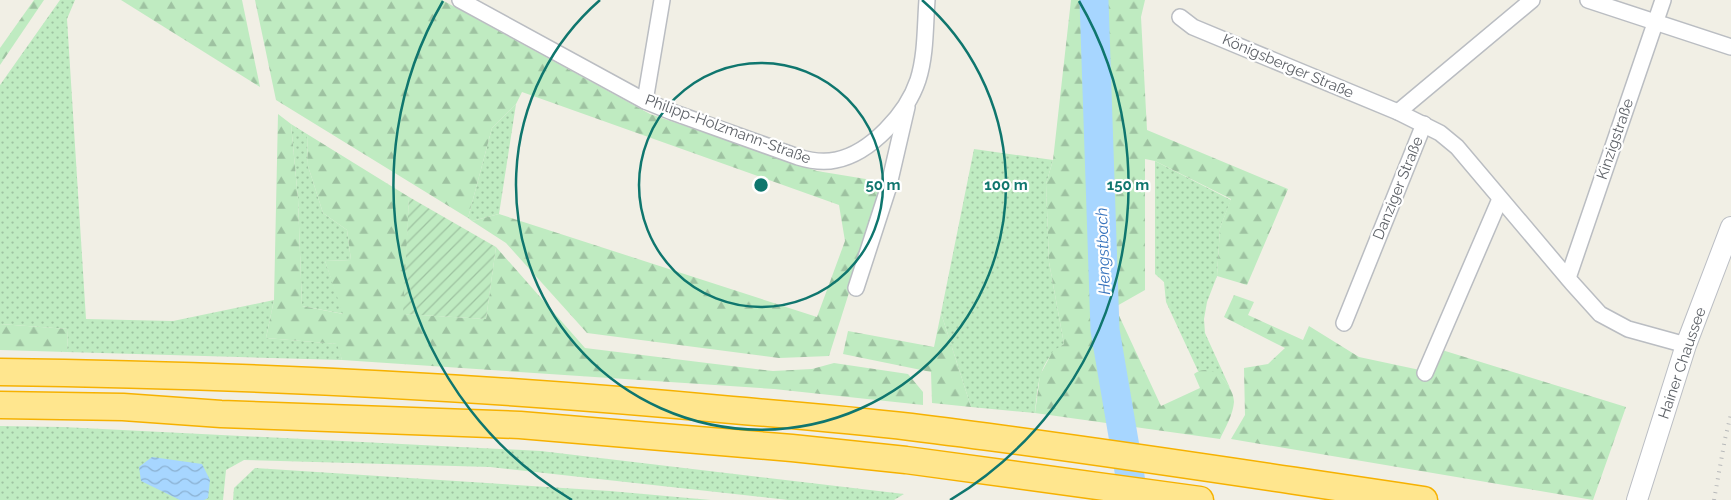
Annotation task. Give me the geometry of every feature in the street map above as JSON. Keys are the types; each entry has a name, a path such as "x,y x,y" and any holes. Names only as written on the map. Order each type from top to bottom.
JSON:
{"highway":[{"path":"0,372 123,374 361,383 658,403 910,427 1093,451 1424,500"},
{"path":"0,406 123,407 221,414 520,425 792,448 906,460 1200,500"}],"street":[{"name":"Philipp-Holzmann-Straße","path":"460,0 645,101 811,161 844,158 865,147 894,121 908,103"},
{"path":"645,101 662,0"},
{"name":"Philipp-Holzmann-Straße","path":"856,288 888,189 908,103 920,72 927,0"},
{"path":"1398,112 1532,0"},
{"path":"1588,0 1731,47"},
{"name":"Kinzigstraße","path":"1568,278 1663,0"},
{"name":"Königsberger Straße","path":"1180,18 1193,27 1424,124"},
{"name":"Danziger Straße","path":"1344,323 1424,124 1448,138 1592,307 1614,323 1628,329 1686,345"},
{"path":"1425,373 1500,198"},
{"name":"Hainer Chaussee","path":"1637,500 1686,345 1731,227"}],"green space":[{"path":"34,0 44,0 0,65 0,48"},
{"path":"60,0 75,0 67,19 86,319 173,321 274,300 266,338 338,344 342,360 67,352 68,329 0,324 0,85"},
{"path":"121,0 242,0 260,87"},
{"path":"255,0 442,0 650,114 817,171 884,182 829,356 779,358 587,333 506,243 472,221 499,214 817,317 845,241 839,205 522,92 516,104 492,128 468,218 276,100"},
{"path":"1071,0 1145,0 1141,17 1147,130 1288,189 1247,285 1217,276 1220,228 1231,199 1155,161 1145,159 1145,290 1115,307 1161,406 1200,388 1194,374 1201,370 1214,372 1226,382 1233,395 1234,402 1230,417 1220,439 1035,413 1040,375 1053,351 1064,344 1049,262 1046,184 1053,160"},
{"path":"516,104 499,214 472,221 468,218 492,128"},
{"path":"278,114 291,124 298,199 302,306 343,314 325,261 351,260 347,230 323,213 308,166 307,134 409,197 404,314 486,319 496,247 585,348 773,371 812,369 834,363 908,374 923,392 923,405 774,389 342,360 337,344 266,338 274,300"},
{"path":"291,124 307,134 308,166 323,213 347,230 351,260 325,261 344,314 302,306 298,199"},
{"path":"974,149 1053,160 1046,184 1049,262 1064,344 1055,351 1044,366 1039,383 1035,413 971,407 941,313"},
{"path":"1155,161 1231,200 1220,228 1217,276 1207,302 1204,319 1205,333 1230,388 1217,375 1198,371 1166,302 1164,282 1155,274"},
{"path":"409,197 496,247 486,319 403,314"},
{"path":"1234,295 1254,302 1248,315 1303,340 1309,326 1359,357 1434,373 1442,350 1626,407 1593,500 1231,439 1245,415 1244,368 1268,364 1285,348 1224,317"},
{"path":"941,313 971,407 932,403 931,372 843,354 848,331 934,347"},
{"path":"0,324 68,329 67,352 0,350"},
{"path":"0,426 63,427 541,451 904,494 894,500 788,500 490,467 244,460 226,470 223,500 0,500"},
{"path":"255,468 610,491 711,500 233,500 234,488"}],"water":[{"path":"152,457 202,464 210,480 208,498 204,500 180,500 141,481 139,467"}],"waterway":[{"name":"Hengstbach","path":"1094,0 1105,330 1134,500"}],"railway":[{"path":"1714,500 1731,414"}]}
